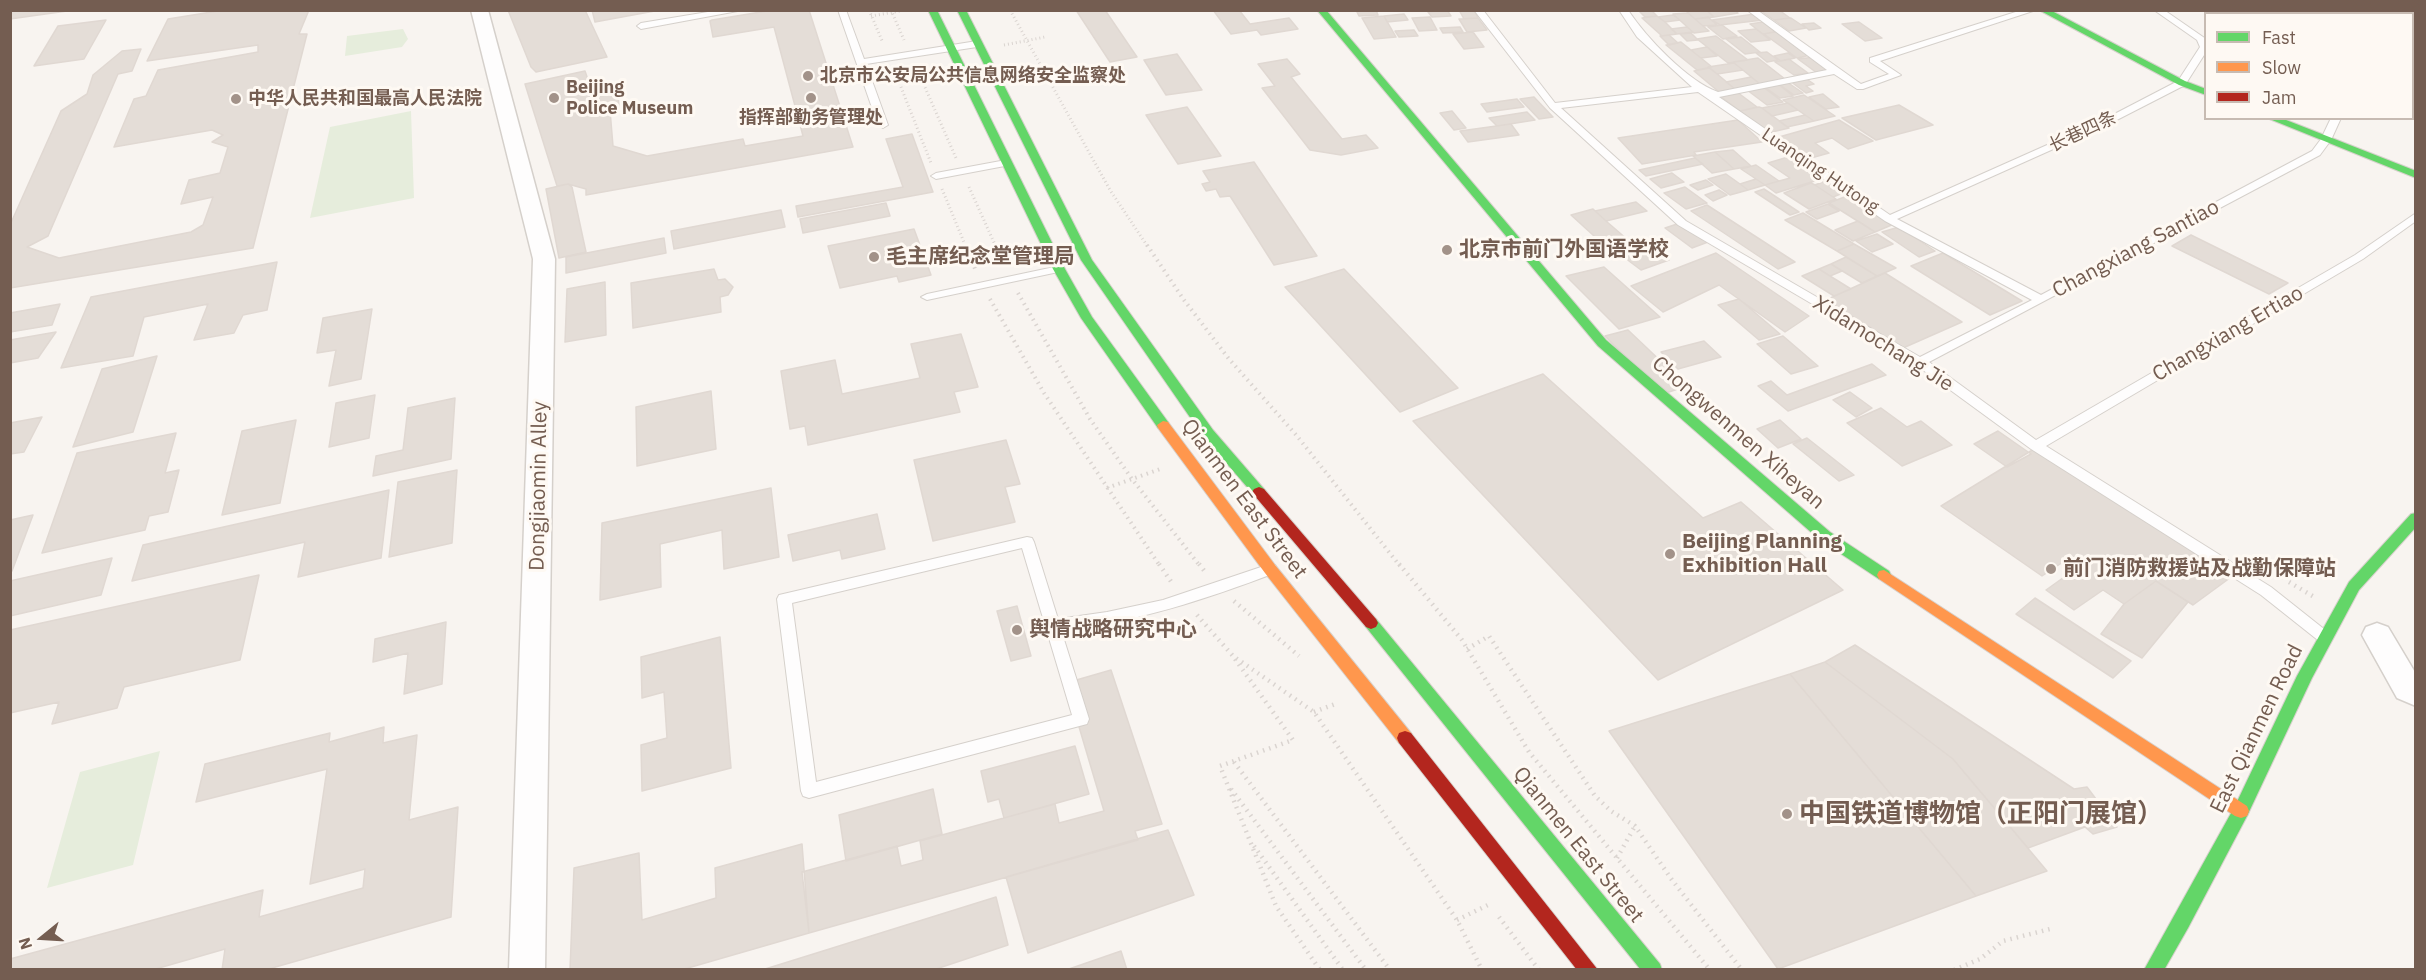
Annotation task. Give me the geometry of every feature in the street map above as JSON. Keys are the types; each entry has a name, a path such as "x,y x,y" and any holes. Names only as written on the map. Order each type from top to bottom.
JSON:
{"main road":[{"name":"Qianmen East Street","path":"932,10 1059,269 1087,318 1144,401 1270,569 1589,969"},
{"name":"Qianmen East Street","path":"961,10 1087,260 1202,424 1346,593 1653,969"},
{"name":"Chongwenmen Xiheyan","path":"1321,10 1602,342 1619,358 1825,537 2241,811"},
{"path":"2043,10 2182,83 2204,92"},
{"path":"2276,120 2415,175"},
{"name":"East Qianmen Road","path":"2153,969 2182,922 2241,811 2324,637 2354,586 2415,518"}],"street":[{"name":"Dongjiaomin Alley","path":"479,10 544,259 527,969"},
{"path":"2376,635 2408,689 2415,693"}],"lane":[{"path":"641,26 739,10"},
{"path":"842,10 883,124"},
{"name":"Xidamochang Jie","path":"1478,10 1553,106 1682,223 1920,362 2036,446 2266,591 2324,637"},
{"name":"Luanqing Hutong","path":"1623,10 1640,35 1700,89 1889,219 2041,300"},
{"path":"1751,10 1860,87 1896,75 1873,60 2032,10"},
{"path":"2158,10 2201,39 2204,46 2182,83"},
{"path":"862,62 977,44"},
{"path":"1553,106 1700,89 1717,95 1836,71 1826,65"},
{"name":"长巷四条","path":"1889,219 2104,123 2182,83"},
{"name":"Changxiang Santiao","path":"1920,362 2316,153 2326,140 2335,120"},
{"path":"936,176 1006,163"},
{"name":"Changxiang Ertiao","path":"2036,446 2359,257 2415,216"},
{"path":"927,297 1059,269"},
{"path":"1027,542 1052,625 1081,718 809,791 784,599 1027,542"},
{"path":"1052,625 1091,623 1218,588 1270,569"}],"path":[{"path":"869,10 982,285 1044,393 1182,598 1233,656 1293,740 1220,766 1276,906 1320,969"},
{"path":"872,16 906,10"},
{"path":"1010,10 1110,190 1184,300 1229,359 1297,436 1467,649 1529,752 1710,969"},
{"path":"1107,488 1166,467"},
{"path":"1467,649 1490,636 1595,796 1611,811 1635,826 1671,880 1742,969"},
{"path":"1233,656 1314,712 1457,920 1482,969"},
{"path":"1314,712 1338,703"},
{"path":"1234,762 1390,969"},
{"path":"1227,783 1366,969"},
{"path":"1617,858 1635,826"},
{"path":"1250,841 1343,969"},
{"path":"1457,920 1490,904"},
{"path":"1954,969 1980,959 2003,941 2054,928"}],"green space":[{"path":"403,29 408,39 402,47 345,56 347,36"},
{"path":"411,111 414,198 310,218 330,127"},
{"path":"160,751 133,865 47,888 80,772"}],"building":[{"path":"10,10 74,10 10,19"},
{"path":"224,10 309,10 299,34 307,34 253,248 10,288 10,225 61,111 87,94 93,75 122,51 141,49 132,71 118,74 48,236 27,247 59,258 191,232 203,225 213,197 181,204 189,180 220,173 228,147 212,142 223,135 212,130 114,147 134,99 146,96 158,70 258,52 258,45 147,61 168,19"},
{"path":"508,10 585,10 607,57 536,72 531,67"},
{"path":"592,10 660,10 595,22"},
{"path":"773,10 809,10 853,147 586,195 586,189 568,184 557,186 525,84 585,71 594,97 618,93 619,109 610,110 613,146 647,156 743,139 745,146 803,136 774,27 713,37 710,21 712,20"},
{"path":"1076,10 1105,10 1137,57 1110,62"},
{"path":"1213,10 1239,10 1250,24 1289,18 1298,29 1261,35 1257,30 1231,34"},
{"path":"1356,10 1376,10 1378,15 1359,16"},
{"path":"1447,10 1451,16 1432,17 1428,12"},
{"path":"1459,10 1474,10 1478,18 1464,19"},
{"path":"1638,10 1651,10 1657,16 1645,17"},
{"path":"1685,10 1707,10 1714,17 1695,19"},
{"path":"1734,10 1738,13 1714,17 1707,11"},
{"path":"1779,10 1790,18 1774,20 1761,11"},
{"path":"1688,13 1709,31 1694,33 1673,14"},
{"path":"1404,14 1408,20 1387,22 1384,16"},
{"path":"1755,14 1763,20 1720,25 1712,20"},
{"path":"1673,15 1680,20 1665,22 1658,17"},
{"path":"1384,16 1396,37 1374,39 1362,18"},
{"path":"1657,16 1677,34 1662,36 1642,18"},
{"path":"1430,17 1437,30 1419,31 1412,18"},
{"path":"1708,17 1717,25 1703,26 1695,19"},
{"path":"1478,18 1487,30 1467,32 1459,19"},
{"path":"1791,18 1806,28 1789,31 1774,20"},
{"path":"106,20 84,59 34,66 58,26"},
{"path":"1763,22 1776,32 1763,34 1750,24"},
{"path":"1859,22 1882,38 1865,41 1842,24"},
{"path":"1814,23 1821,28 1809,30 1802,24"},
{"path":"1722,25 1737,36 1723,39 1708,27"},
{"path":"1460,27 1463,32 1443,33 1440,28"},
{"path":"1687,27 1693,32 1677,34 1671,29"},
{"path":"1756,29 1770,40 1751,42 1738,31"},
{"path":"1414,30 1418,36 1399,37 1395,31"},
{"path":"1778,31 1811,55 1797,58 1764,34"},
{"path":"1473,32 1484,47 1464,49 1453,34"},
{"path":"1691,33 1698,40 1687,41 1680,34"},
{"path":"1669,35 1678,43 1669,45 1660,36"},
{"path":"1716,36 1748,60 1728,63 1697,39"},
{"path":"1741,37 1760,52 1745,54 1726,39"},
{"path":"1681,42 1712,67 1697,70 1666,45"},
{"path":"1707,47 1717,56 1701,58 1691,50"},
{"path":"1767,52 1778,60 1767,62 1756,53"},
{"path":"1788,53 1795,58 1781,61 1774,56"},
{"path":"1177,54 1202,90 1166,95 1144,60"},
{"path":"1815,57 1833,70 1817,73 1798,59"},
{"path":"1758,58 1785,79 1760,84 1733,62"},
{"path":"1287,59 1300,74 1291,77 1342,139 1366,135 1378,148 1341,155 1310,150 1262,88 1275,86 1258,64"},
{"path":"1789,59 1808,73 1794,75 1775,62"},
{"path":"1734,63 1743,70 1717,74 1708,67"},
{"path":"1710,68 1735,89 1719,92 1694,71"},
{"path":"1751,77 1760,84 1735,89 1726,82"},
{"path":"1805,78 1814,84 1806,86 1813,91 1806,93 1790,81"},
{"path":"1787,82 1803,93 1794,95 1779,84"},
{"path":"1778,84 1793,96 1780,98 1765,87"},
{"path":"1763,87 1783,102 1767,105 1747,90"},
{"path":"1737,92 1757,107 1740,111 1720,96"},
{"path":"1823,94 1839,107 1826,109 1809,97"},
{"path":"1804,95 1835,116 1814,121 1783,100"},
{"path":"1534,97 1553,117 1539,119 1520,99"},
{"path":"1517,99 1524,107 1487,112 1481,104"},
{"path":"1788,103 1798,110 1772,116 1762,108"},
{"path":"1899,105 1933,125 1876,140 1842,118"},
{"path":"1187,107 1221,156 1178,164 1146,115"},
{"path":"1759,107 1789,128 1768,133 1740,111"},
{"path":"1452,111 1466,128 1454,130 1440,113"},
{"path":"1527,112 1535,120 1497,126 1489,118"},
{"path":"1805,115 1814,121 1787,127 1779,121"},
{"path":"1738,120 1762,142 1694,152 1696,155 1642,164 1618,138"},
{"path":"1839,120 1873,141 1848,149 1832,138 1815,143 1829,153 1811,158 1779,137"},
{"path":"1511,124 1519,135 1468,142 1460,131"},
{"path":"912,134 933,192 798,217 796,206 903,187 886,139"},
{"path":"1733,150 1751,166 1734,169 1715,152"},
{"path":"1715,152 1734,169 1712,173 1693,156"},
{"path":"1788,157 1821,179 1776,193 1765,185 1790,178 1768,163"},
{"path":"1695,158 1703,164 1646,176 1639,170"},
{"path":"1254,162 1317,256 1274,265 1230,196 1220,197 1216,189 1206,191 1202,184 1210,182 1203,171"},
{"path":"1756,165 1779,181 1765,185 1741,169"},
{"path":"1672,173 1684,182 1661,188 1650,179"},
{"path":"1726,174 1748,190 1730,195 1708,179"},
{"path":"1756,179 1765,185 1748,190 1740,184"},
{"path":"1706,180 1713,185 1698,190 1690,185"},
{"path":"1825,181 1843,193 1833,197 1815,185"},
{"path":"1811,183 1836,199 1809,209 1784,193"},
{"path":"568,184 572,187 586,252 559,258 546,189"},
{"path":"1685,187 1707,203 1686,209 1664,193"},
{"path":"1764,189 1799,212 1790,215 1755,192"},
{"path":"1719,190 1727,195 1713,201 1705,195"},
{"path":"1847,196 1894,224 1875,232 1829,203"},
{"path":"1636,202 1647,211 1606,221 1595,211"},
{"path":"886,203 890,216 803,233 800,219"},
{"path":"1828,204 1839,211 1817,219 1806,212"},
{"path":"1707,205 1795,262 1778,269 1691,211"},
{"path":"1593,209 1628,240 1605,246 1571,215"},
{"path":"781,210 785,227 674,249 671,231"},
{"path":"1803,213 1854,244 1837,251 1785,220"},
{"path":"1858,221 1875,232 1853,241 1835,230"},
{"path":"1680,223 1708,242 1692,248 1665,228"},
{"path":"1899,227 1935,251 1919,257 1882,232"},
{"path":"914,229 931,275 899,282 897,276 840,288 828,246"},
{"path":"1877,234 1893,244 1872,252 1856,241"},
{"path":"2191,235 2288,283 2269,294 2172,246"},
{"path":"1636,237 1669,260 1641,270 1609,246"},
{"path":"664,238 666,253 566,273 566,257"},
{"path":"1854,244 1896,268 1877,276 1837,251"},
{"path":"1716,253 1809,316 1785,332 1719,285 1663,312 1631,286"},
{"path":"1943,253 2022,301 1990,315 1911,266"},
{"path":"1846,257 1877,276 1862,283 1831,264"},
{"path":"277,262 267,310 243,315 234,333 194,340 208,304 144,317 133,356 61,368 91,297"},
{"path":"1831,264 1842,271 1830,276 1819,269"},
{"path":"1604,267 1660,317 1619,329 1566,276"},
{"path":"714,269 718,280 725,279 733,287 728,295 720,297 721,312 633,328 631,283"},
{"path":"1344,269 1458,388 1400,412 1285,287"},
{"path":"1819,269 1851,289 1834,296 1802,276"},
{"path":"1885,273 1962,322 1903,348 1826,300"},
{"path":"605,282 606,335 565,342 567,289"},
{"path":"1739,299 1780,334 1759,340 1718,305"},
{"path":"60,304 52,325 10,332 10,313"},
{"path":"372,309 361,379 329,386 336,350 317,353 323,318"},
{"path":"1628,330 1687,386 1663,394 1605,336"},
{"path":"56,332 38,358 10,363 10,340"},
{"path":"961,334 978,387 954,392 960,412 808,445 805,426 790,429 781,371 835,360 842,394 920,378 911,344"},
{"path":"1783,336 1818,366 1791,374 1757,344"},
{"path":"1704,341 1721,357 1678,369 1661,352"},
{"path":"157,356 133,432 73,447 102,369"},
{"path":"1872,364 1886,375 1788,411 1758,386 1771,381 1787,395"},
{"name":"Beijing Planning Exhibition Hall","path":"1543,374 1703,518 1741,502 1843,590 1658,680 1413,421"},
{"path":"711,391 716,449 637,466 636,407"},
{"path":"1850,392 1872,408 1856,417 1833,400"},
{"path":"375,395 369,438 329,447 336,403"},
{"path":"455,398 451,459 373,476 376,456 403,450 408,408"},
{"path":"1881,408 1907,427 1921,421 1952,445 1902,466 1847,423"},
{"path":"42,417 24,452 10,454 10,423"},
{"path":"296,420 280,503 222,515 242,431"},
{"path":"1780,420 1801,439 1778,448 1757,429"},
{"path":"1998,431 2031,454 2007,467 1974,444"},
{"path":"176,433 165,473 179,470 168,512 149,516 145,530 42,553 77,453"},
{"path":"1807,438 1854,475 1839,481 1793,444"},
{"path":"1006,440 1020,484 1005,487 1015,522 933,541 914,460"},
{"path":"2034,449 2234,575 2193,605 2156,581 2124,604 2103,590 2074,610 2046,590 2074,570 2063,562 2042,576 1941,506"},
{"path":"457,470 452,543 389,557 398,482"},
{"path":"771,488 779,557 724,569 722,530 660,544 661,587 600,600 602,523"},
{"path":"389,490 381,558 298,577 305,542 132,581 143,545"},
{"path":"877,514 885,549 842,559 840,550 793,561 788,535"},
{"path":"33,515 12,571 10,572 10,520"},
{"path":"112,558 101,595 10,616 10,581"},
{"path":"259,575 240,660 124,687 117,708 52,724 59,702 10,713 10,630"},
{"path":"2156,581 2188,602 2142,658 2101,634 2124,604"},
{"path":"2035,598 2131,661 2113,678 2016,614"},
{"path":"1017,606 1031,656 1011,661 997,611"},
{"path":"446,622 442,684 404,694 408,653 373,662 375,639"},
{"path":"720,637 731,768 642,791 641,745 667,738 664,692 642,698 641,657"},
{"path":"1855,645 2074,789 2087,787 2117,827 2093,834 2085,827 2028,848 1953,759 1825,662"},
{"path":"1825,662 1953,759 2047,871 1976,896 1790,674"},
{"path":"1111,670 1162,824 1135,831 1138,840 809,933 802,872 897,846 901,866 923,860 920,841 1055,804 1059,823 1104,811 1066,683"},
{"name":"中国铁道博物馆（正阳门展馆）","path":"1790,674 1976,896 1778,969 1609,731"},
{"path":"384,727 383,743 417,735 409,820 458,807 451,917 265,970 222,970 225,949 152,970 10,970 10,959 263,890 259,917 363,888 365,869 310,884 327,769 196,802 205,764 330,733 329,742"},
{"path":"1075,746 1089,794 1004,818 999,799 988,802 981,771"},
{"path":"933,789 942,834 846,861 839,815"},
{"path":"1168,830 1194,895 1028,953 1006,877"},
{"path":"802,844 809,933 681,970 570,970 574,868 639,853 642,920 716,898 715,868"},
{"path":"996,897 1008,945 933,970 762,970"},
{"path":"1121,951 1127,970 1066,970"}],"traffic: fast":[{"path":"932,10 1059,269 1087,318 1163,425"},
{"path":"961,10 1087,260 1208,433 1259,492"},
{"path":"1321,10 1602,343 1825,536 1884,575"},
{"path":"2043,10 2182,83 2204,91"},
{"path":"2276,120 2416,175"},
{"path":"2153,970 2182,922 2241,811 2305,676 2354,586 2416,518"},
{"path":"1371,623 1653,970"}],"traffic: slow":[{"path":"1163,425 1270,569 1405,738"},
{"path":"1884,575 2241,811"}],"traffic: jam":[{"path":"1259,492 1371,623"},
{"path":"1405,738 1589,970"}],"place":[{"name":"北京市公安局公共信息网络安全监察处","path":"808,76"},
{"name":"Beijing Police Museum","path":"554,98"},
{"name":"指挥部勤务管理处","path":"811,98"},
{"name":"中华人民共和国最高人民法院","path":"236,99"},
{"name":"北京市前门外国语学校","path":"1447,250"},
{"name":"毛主席纪念堂管理局","path":"874,257"},
{"name":"Beijing Planning Exhibition Hall","path":"1670,554"},
{"name":"前门消防救援站及战勤保障站","path":"2051,569"},
{"name":"舆情战略研究中心","path":"1017,630"},
{"name":"中国铁道博物馆（正阳门展馆）","path":"1787,814"}]}
